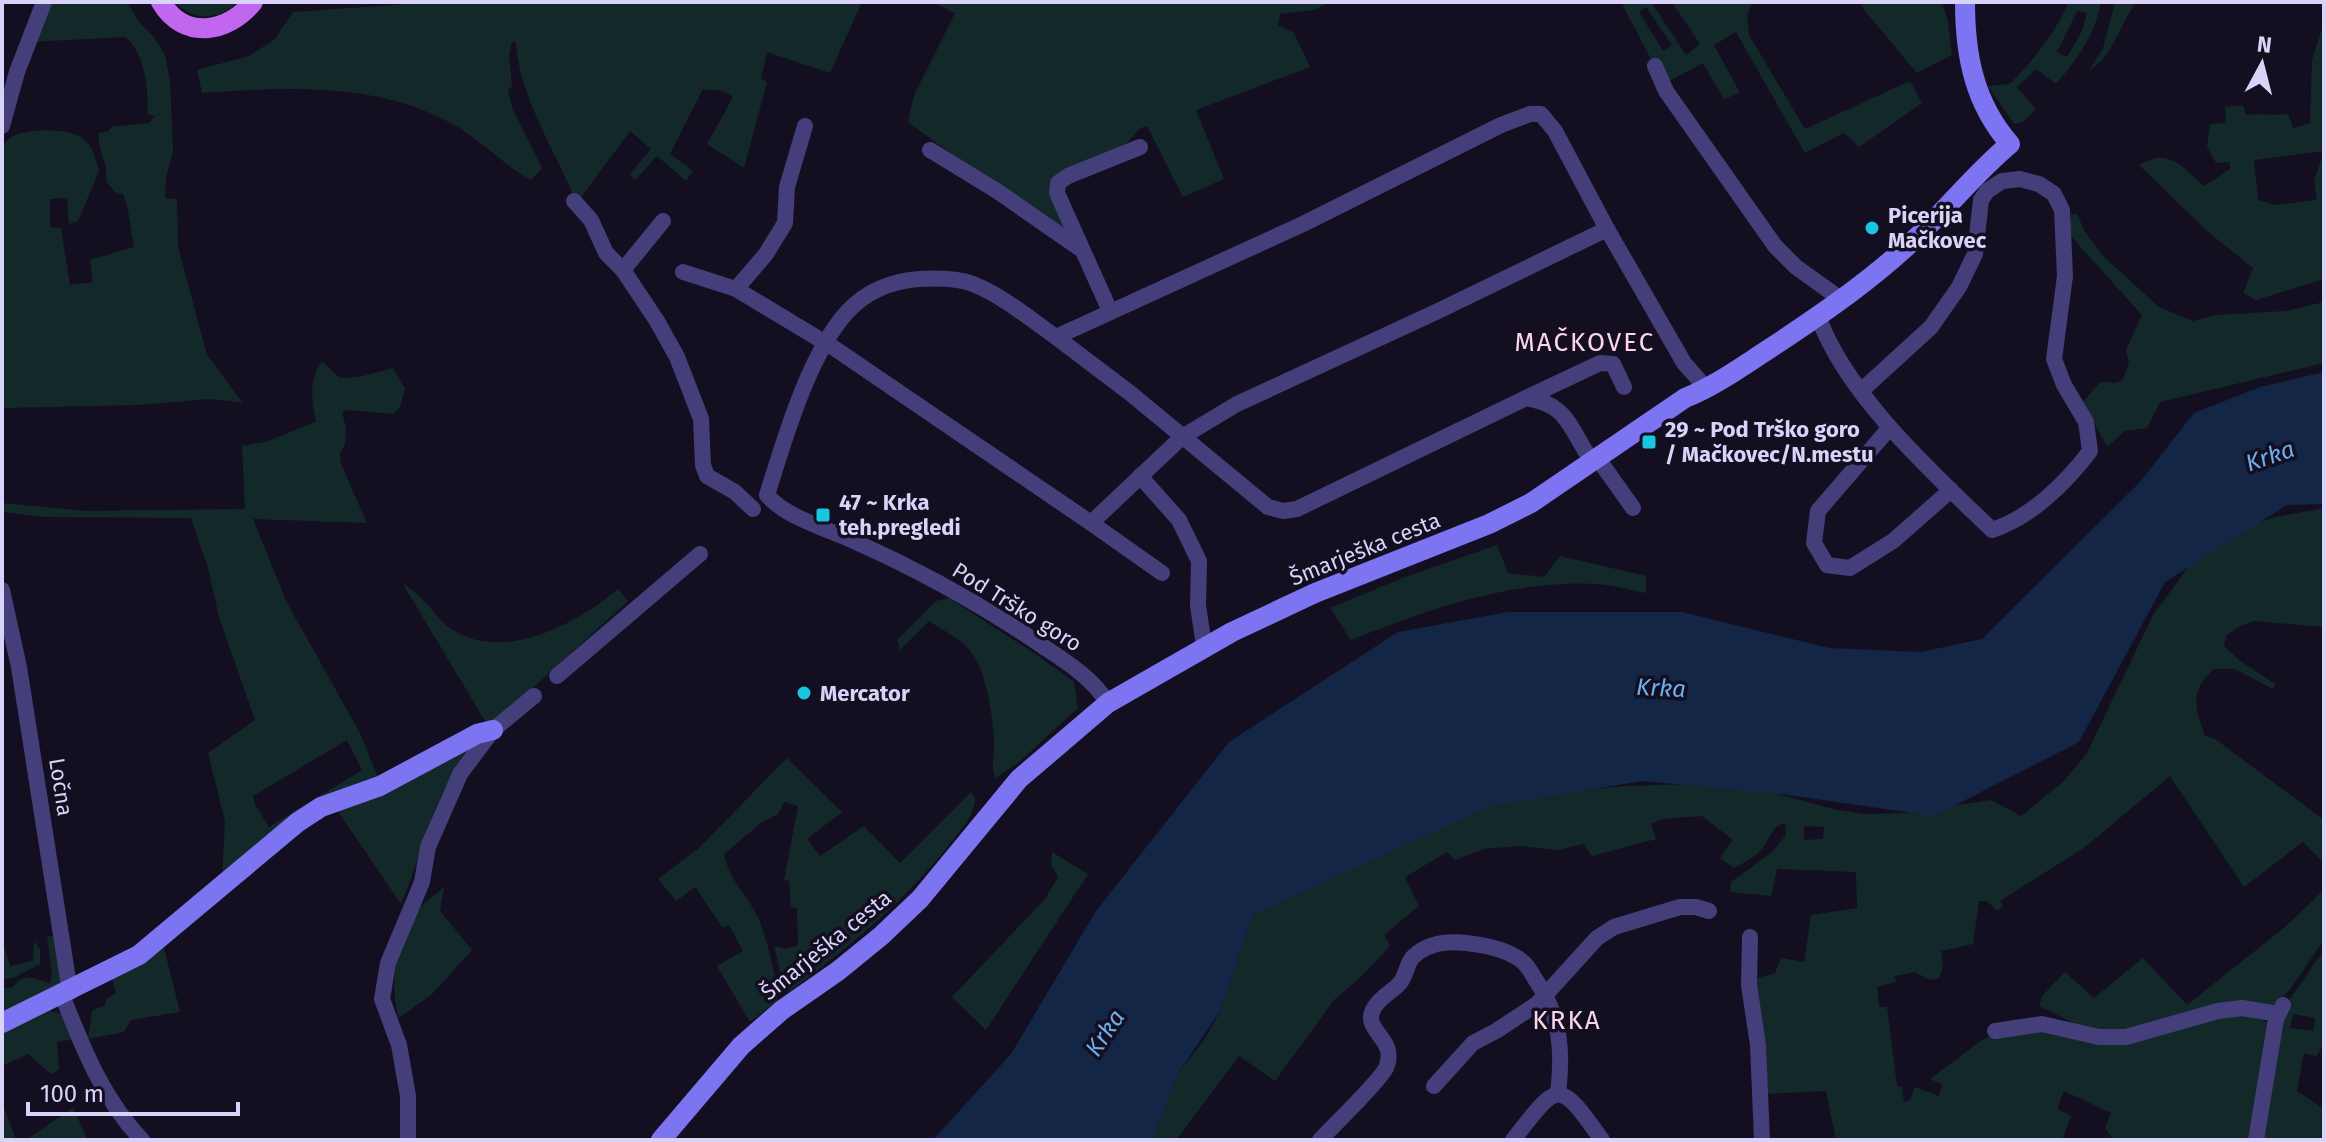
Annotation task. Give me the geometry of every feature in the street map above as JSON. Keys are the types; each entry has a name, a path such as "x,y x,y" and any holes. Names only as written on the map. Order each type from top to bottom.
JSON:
{"main road":[{"path":"161,2 178,20 194,27 212,29 229,24 243,15 253,2"}],"street":[{"path":"2,126 17,72 44,2"},
{"name":"Šmarješka cesta","path":"661,1140 741,1046 782,1010 881,936 920,899 1019,779 1108,703 1204,646 1315,593 1489,524 1531,503 1591,454 1685,398 1707,389 1842,300 1883,268 2010,144 1981,103 1967,50 1965,2"},
{"path":"1655,66 1666,91 1775,246 1796,267 1842,300"},
{"path":"1056,337 1303,224 1501,125 1530,114 1541,114 1548,121 1684,363 1707,389"},
{"path":"736,289 766,254 785,223 787,187 805,126"},
{"path":"1110,311 1057,193 1058,183 1140,147"},
{"path":"930,150 997,191 1083,251"},
{"path":"1818,316 1826,337 1861,391 1901,440 1992,530 2012,524 2077,469 2090,451 2086,422 2064,385 2054,359 2065,262 2062,210 2054,194 2039,184 2020,179 2002,181 1987,191 1981,200 1975,254 1959,287 1931,327 1861,391"},
{"path":"574,201 591,220 606,253 623,270 677,357 701,419 703,465 707,476 735,492 753,509"},
{"path":"623,270 663,221"},
{"path":"1091,523 1182,437 1237,404 1607,229"},
{"path":"683,272 736,289 826,343 1162,573"},
{"path":"826,343 848,312 871,293 889,284 934,278 972,284 1056,337 1130,393 1268,507 1283,511 1297,509 1323,497 1600,363 1613,364 1624,387"},
{"name":"Pod Trško goro","path":"826,343 804,390 767,495 783,509 900,562 1020,631 1082,673 1108,703"},
{"path":"1526,398 1547,401 1563,416 1633,508"},
{"path":"1886,432 1818,511 1814,543 1827,565 1850,568 1893,541 1951,490"},
{"path":"1140,476 1179,520 1199,561 1198,605 1204,646"},
{"path":"557,676 700,554"},
{"name":"Ločna","path":"2,590 19,667 66,993 90,1066 113,1106 142,1140"},
{"path":"408,1140 408,1096 399,1045 382,999 382,984 422,882 428,847 460,774 493,730 534,696"},
{"path":"2,1023 139,955 298,822 321,807 380,786 477,734 493,730"},
{"path":"1434,1086 1473,1043 1520,1016 1546,995 1597,938 1614,927 1680,907 1709,911"},
{"path":"1750,937 1749,985 1758,1045 1762,1140"},
{"path":"1320,1140 1386,1068 1389,1047 1372,1027 1370,1017 1380,999 1401,982 1410,960 1423,949 1442,943 1460,942 1498,949 1523,962 1546,995 1561,1044 1558,1093"},
{"path":"1995,1031 2042,1024 2099,1037 2126,1037 2218,1011 2281,1009 2256,1140"},
{"path":"1513,1140 1547,1098 1558,1093 1568,1095 1577,1104 1602,1140"}],"green space":[{"path":"49,2 127,2 165,55 170,80 173,151 166,177 165,198 177,199 178,247 207,355 242,402 209,399 140,405 2,408 2,146 18,134 50,130 71,133 86,141 99,171 78,221 69,224 67,198 50,199 50,227 61,228 70,285 93,282 90,260 134,247 123,194 115,192 106,181 99,133 109,131 111,127 149,123 155,116 147,114 148,95 141,61 132,43 125,37 30,42"},
{"path":"175,2 238,2 215,15 198,16"},
{"path":"437,2 862,2 830,73 767,52 761,78 767,82 744,168 707,144 733,97 723,91 703,89 670,154 693,171 686,181 657,156 635,180 630,174 651,149 630,131 582,196 574,196 538,120 523,81 516,42 512,42 509,56 512,86 508,90 512,108 542,168 531,180 461,129 431,113 400,102 368,95 301,89 202,93 197,70 249,56 275,39 293,12"},
{"path":"932,2 1331,2 1314,10 1280,14 1278,25 1294,33 1310,67 1196,110 1224,179 1183,197 1147,126 1144,127 1110,154 1051,180 1050,188 1071,234 1020,204 908,122 914,95 955,13"},
{"path":"1621,2 1651,2 1686,55 1700,44 1672,2 1753,2 1747,15 1749,35 1805,129 1910,81 1922,103 1859,147 1844,133 1805,153 1736,32 1714,45 1740,93 1724,99 1703,63 1664,84","holes":["1646,7 1672,45 1663,51 1639,12"]},
{"path":"1860,2 1942,2 1952,55 1917,73"},
{"path":"2069,2 2101,2 2095,25 2084,46 2056,84 2036,69 2017,87 2036,109 2023,122 2014,124 1988,86 2010,84 2043,46","holes":["2077,11 2087,13 2082,31 2067,57 2057,52"]},
{"path":"2115,2 2136,2 2111,48 2089,71 2103,48"},
{"path":"2324,22 2324,151 2254,160 2258,200 2275,205 2317,200 2314,180 2324,152 2324,279 2256,300 2243,293 2253,268 2207,231 2139,165 2159,158 2167,159 2182,166 2204,186 2230,169 2230,162 2216,163 2207,146 2210,124 2226,123 2225,107 2243,105 2246,115 2288,114 2293,128 2310,123 2312,60"},
{"path":"2071,214 2077,214 2085,232 2102,255 2159,307 2193,321 2216,315 2286,311 2324,302 2324,363 2160,402 2147,428 2125,431 2107,447 2083,402 2100,382 2123,380 2129,362 2126,350 2142,315 2069,234"},
{"path":"322,361 340,378 359,377 393,368 405,388 400,407 393,414 342,412 346,428 345,444 340,453 341,464 367,523 253,519 287,603 360,733 379,780 222,879 225,821 208,753 255,720 219,617 208,568 191,518 43,517 2,512 2,503 87,511 245,509 242,446 265,442 316,422 312,390","holes":["347,740 362,770 269,827 254,803 253,796"]},
{"path":"2324,508 2324,627 2254,621 2240,626 2226,636 2224,646 2275,684 2273,689 2235,669 2214,669 2201,685 2197,708 2205,736 2215,739 2324,820 2324,863 2303,842 2244,887 2170,776 2085,847 2000,901 2003,907 1997,911 1987,901 1979,901 1973,944 1941,951 1943,966 1939,978 1930,980 1915,972 1895,976 1896,982 1877,987 1879,1007 1887,1007 1897,1086 1902,1087 1904,1102 1910,1100 1915,1087 1939,1096 1942,1084 1930,1079 1982,1040 2004,1033 2033,1031 2096,1040 2211,1016 2254,1017 2269,1024 2253,1140 2114,1140 2105,1128 2111,1113 2064,1091 2057,1109 2071,1116 2062,1140 1836,1140 1826,1091 1763,1094 1751,980 1775,973 1781,958 1804,962 1811,915 1857,908 1856,872 1777,869 1771,896 1730,892 1731,882 1772,852 1786,835 1785,823 1774,830 1757,854 1734,868 1720,858 1733,840 1702,816 1663,819 1651,824 1656,839 1592,856 1583,844 1558,850 1518,846 1484,849 1455,860 1447,852 1405,877 1419,906 1384,935 1390,946 1334,1000 1275,1081 1239,1056 1176,1140 1153,1140 1177,1075 1204,1040 1222,1008 1253,915 1478,805 1560,792 1722,783 1863,814 1905,813 1991,800 2021,816 2063,782 2087,753 2153,615 2197,555 2224,534 2271,518","holes":["1804,826 1824,827 1823,839 1804,840"]},
{"path":"1497,545 1508,573 1544,577 1560,556 1646,576 1646,593 1597,584 1534,586 1440,608 1351,640 1330,608 1405,577"},
{"path":"403,584 453,630 473,639 495,642 540,635 562,626 618,589 628,601 499,719 487,724"},
{"path":"949,598 1074,682 1078,708 1019,762 996,778 990,705 973,654 962,642 929,621 900,650 897,640 936,601"},
{"path":"470,749 457,766 438,803 401,904 335,807"},
{"path":"787,758 842,812 807,839 820,856 864,826 900,863 971,792 975,798 966,823 894,905 790,991 785,992 774,946 787,949 798,945 797,909 791,907 789,881 784,880 798,806 784,802 778,814 761,823 724,854 730,872 759,920 778,1000 750,1022 717,966 743,951 729,925 723,928 695,887 676,901 658,879 699,848"},
{"path":"1052,852 1088,874 986,1030 952,997 1045,899 1058,877 1051,865"},
{"path":"444,887 440,911 472,950 432,994 399,1018 395,978 403,937 415,913"},
{"path":"2324,890 2324,940 2288,992 2272,1006 2125,1033 2092,1032 2039,1006 2042,996 2065,972 2094,998 2143,958 2187,1005 2285,927"},
{"path":"57,935 61,986 2,1016 2,989 13,987 26,978 50,983 52,975 47,937"},
{"path":"2,940 10,966 33,961 34,941 40,949 40,964 13,978 2,980"},
{"path":"163,944 180,1012 131,1020 124,1032 88,1039 92,1011 105,1005 106,999 116,993 111,974"},
{"path":"2324,950 2324,1047 2316,1056 2304,1053 2297,1091 2324,1109 2324,1140 2262,1140 2283,1009","holes":["2293,1014 2315,1018 2313,1031 2290,1028"]},
{"path":"49,1011 63,1014 75,1039 57,1042 59,1069 51,1074 28,1054 2,1066 2,1033"},
{"path":"2,1102 16,1140 2,1140"},
{"path":"73,1108 88,1140 26,1140"}],"water":[{"name":"Krka","path":"2324,372 2324,504 2287,505 2165,582 2079,742 1934,816 1781,794 1643,781 1490,806 1253,915 1222,1008 1177,1075 1153,1140 933,1140 1011,1054 1096,911 1229,742 1398,632 1508,612 1681,612 1829,648 1921,652 1982,639 2140,482 2194,413 2260,387"}],"place":[{"name":"Picerija Mačkovec","path":"1872,228"},
{"name":"29 ~ Pod Trško goro / Mačkovec/N.mestu","path":"1649,442"},
{"name":"47 ~ Krka teh.pregledi","path":"823,515"},
{"name":"Mercator","path":"804,693"}],"district":[{"name":"MAČKOVEC","path":"1585,342"},
{"name":"KRKA","path":"1567,1020"}]}
